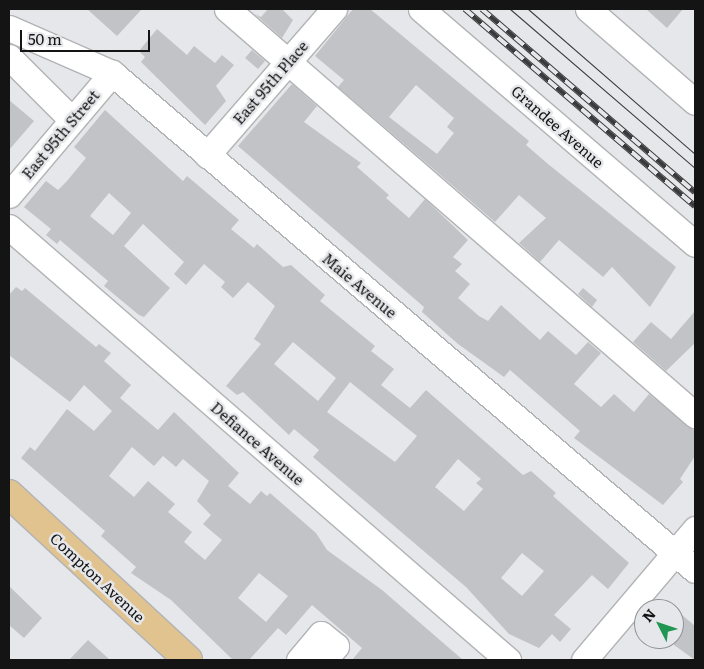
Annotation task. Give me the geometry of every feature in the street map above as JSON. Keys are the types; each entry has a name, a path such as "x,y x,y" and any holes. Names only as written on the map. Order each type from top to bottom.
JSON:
{"main road":[{"name":"Compton Avenue","path":"9,494 188,660"}],"street":[{"path":"227,9 695,415"},
{"name":"East 95th Place","path":"207,155 334,9"},
{"name":"Grandee Avenue","path":"421,9 695,244"},
{"path":"588,9 695,102"},
{"name":"Maie Avenue","path":"9,28 112,73 695,570"},
{"path":"9,57 72,120"},
{"name":"East 95th Street","path":"9,195 112,73"},
{"name":"Defiance Avenue","path":"9,226 508,660"},
{"path":"584,660 695,529"},
{"path":"299,660 321,634 336,646 324,660"}],"building":[{"path":"87,9 142,9 117,36"},
{"path":"268,9 282,9 293,20 282,38 255,14 261,17"},
{"path":"353,9 370,9 529,141 526,145 548,164 676,267 650,307 612,267 603,277 559,240 540,262 519,243 546,218 519,195 495,222 338,87 344,80 315,56","holes":["416,85 454,118 447,127 454,133 437,154 389,117"]},
{"path":"646,9 683,9 667,28"},
{"path":"157,29 187,55 194,46 215,63 222,55 234,65 216,86 226,101 205,125 141,62 145,57 139,51"},
{"path":"252,50 265,61 258,69 245,58"},
{"path":"292,84 317,106 304,122 361,163 357,167 389,195 386,198 409,218 425,199 468,240 453,257 462,264 455,271 470,284 458,298 479,316 488,321 501,305 540,340 548,331 576,355 588,342 601,353 574,384 601,407 614,394 634,412 649,394 695,431 695,456 680,479 683,482 663,505 574,438 580,431 510,370 504,377 458,344 422,312 424,307 238,146"},
{"path":"9,100 34,121 9,150"},
{"path":"105,110 183,181 187,176 239,220 231,229 254,248 257,244 283,267 291,265 325,295 320,301 375,346 371,351 394,369 381,385 410,408 426,390 523,475 531,471 556,493 553,496 629,563 608,589 592,575 554,615 571,629 560,642 552,634 539,648 509,634 466,587 313,457 319,450 294,429 289,435 243,392 237,395 226,386 261,344 254,339 275,306 248,282 233,298 221,287 225,282 204,264 186,285 174,274 184,262 143,224 124,246 170,288 144,317 104,286 108,281 60,240 57,244 46,235 51,229 24,207 46,181 58,190 67,181 86,158 74,147","holes":["109,193 131,213 113,235 90,216","293,342 336,378 318,401 274,364","350,382 417,436 395,462 327,412","458,459 481,479 476,483 483,489 464,511 435,487","522,553 544,571 522,596 501,578"]},
{"path":"16,287 22,291 25,288 96,347 99,344 111,353 104,361 131,385 120,398 158,430 174,412 239,473 228,486 250,504 261,491 267,496 270,493 316,533 327,550 382,590 463,660 352,660 362,648 312,605 286,635 278,628 249,660 233,660 171,600 131,573 136,567 101,536 105,531 21,458 30,447 35,451 67,409 94,431 112,411 84,385 70,402 9,355 9,295","holes":["132,447 154,466 163,456 176,467 183,459 209,481 197,501 211,515 203,524 222,540 205,560 184,542 192,532 168,512 175,504 148,481 134,497 109,476","259,573 288,596 266,622 238,598"]},
{"path":"583,288 597,300 592,307 578,294"},
{"path":"695,311 695,343 666,371 633,342 651,322 671,339"},
{"path":"9,586 42,618 24,638 9,625"},
{"path":"684,617 695,626 695,660 680,649 684,649"},
{"path":"88,640 110,660 69,660"}],"tram line":[{"path":"510,9 695,168"},
{"path":"528,9 695,154"}],"railway":[{"path":"465,9 695,206"},
{"path":"482,9 695,192"}]}
